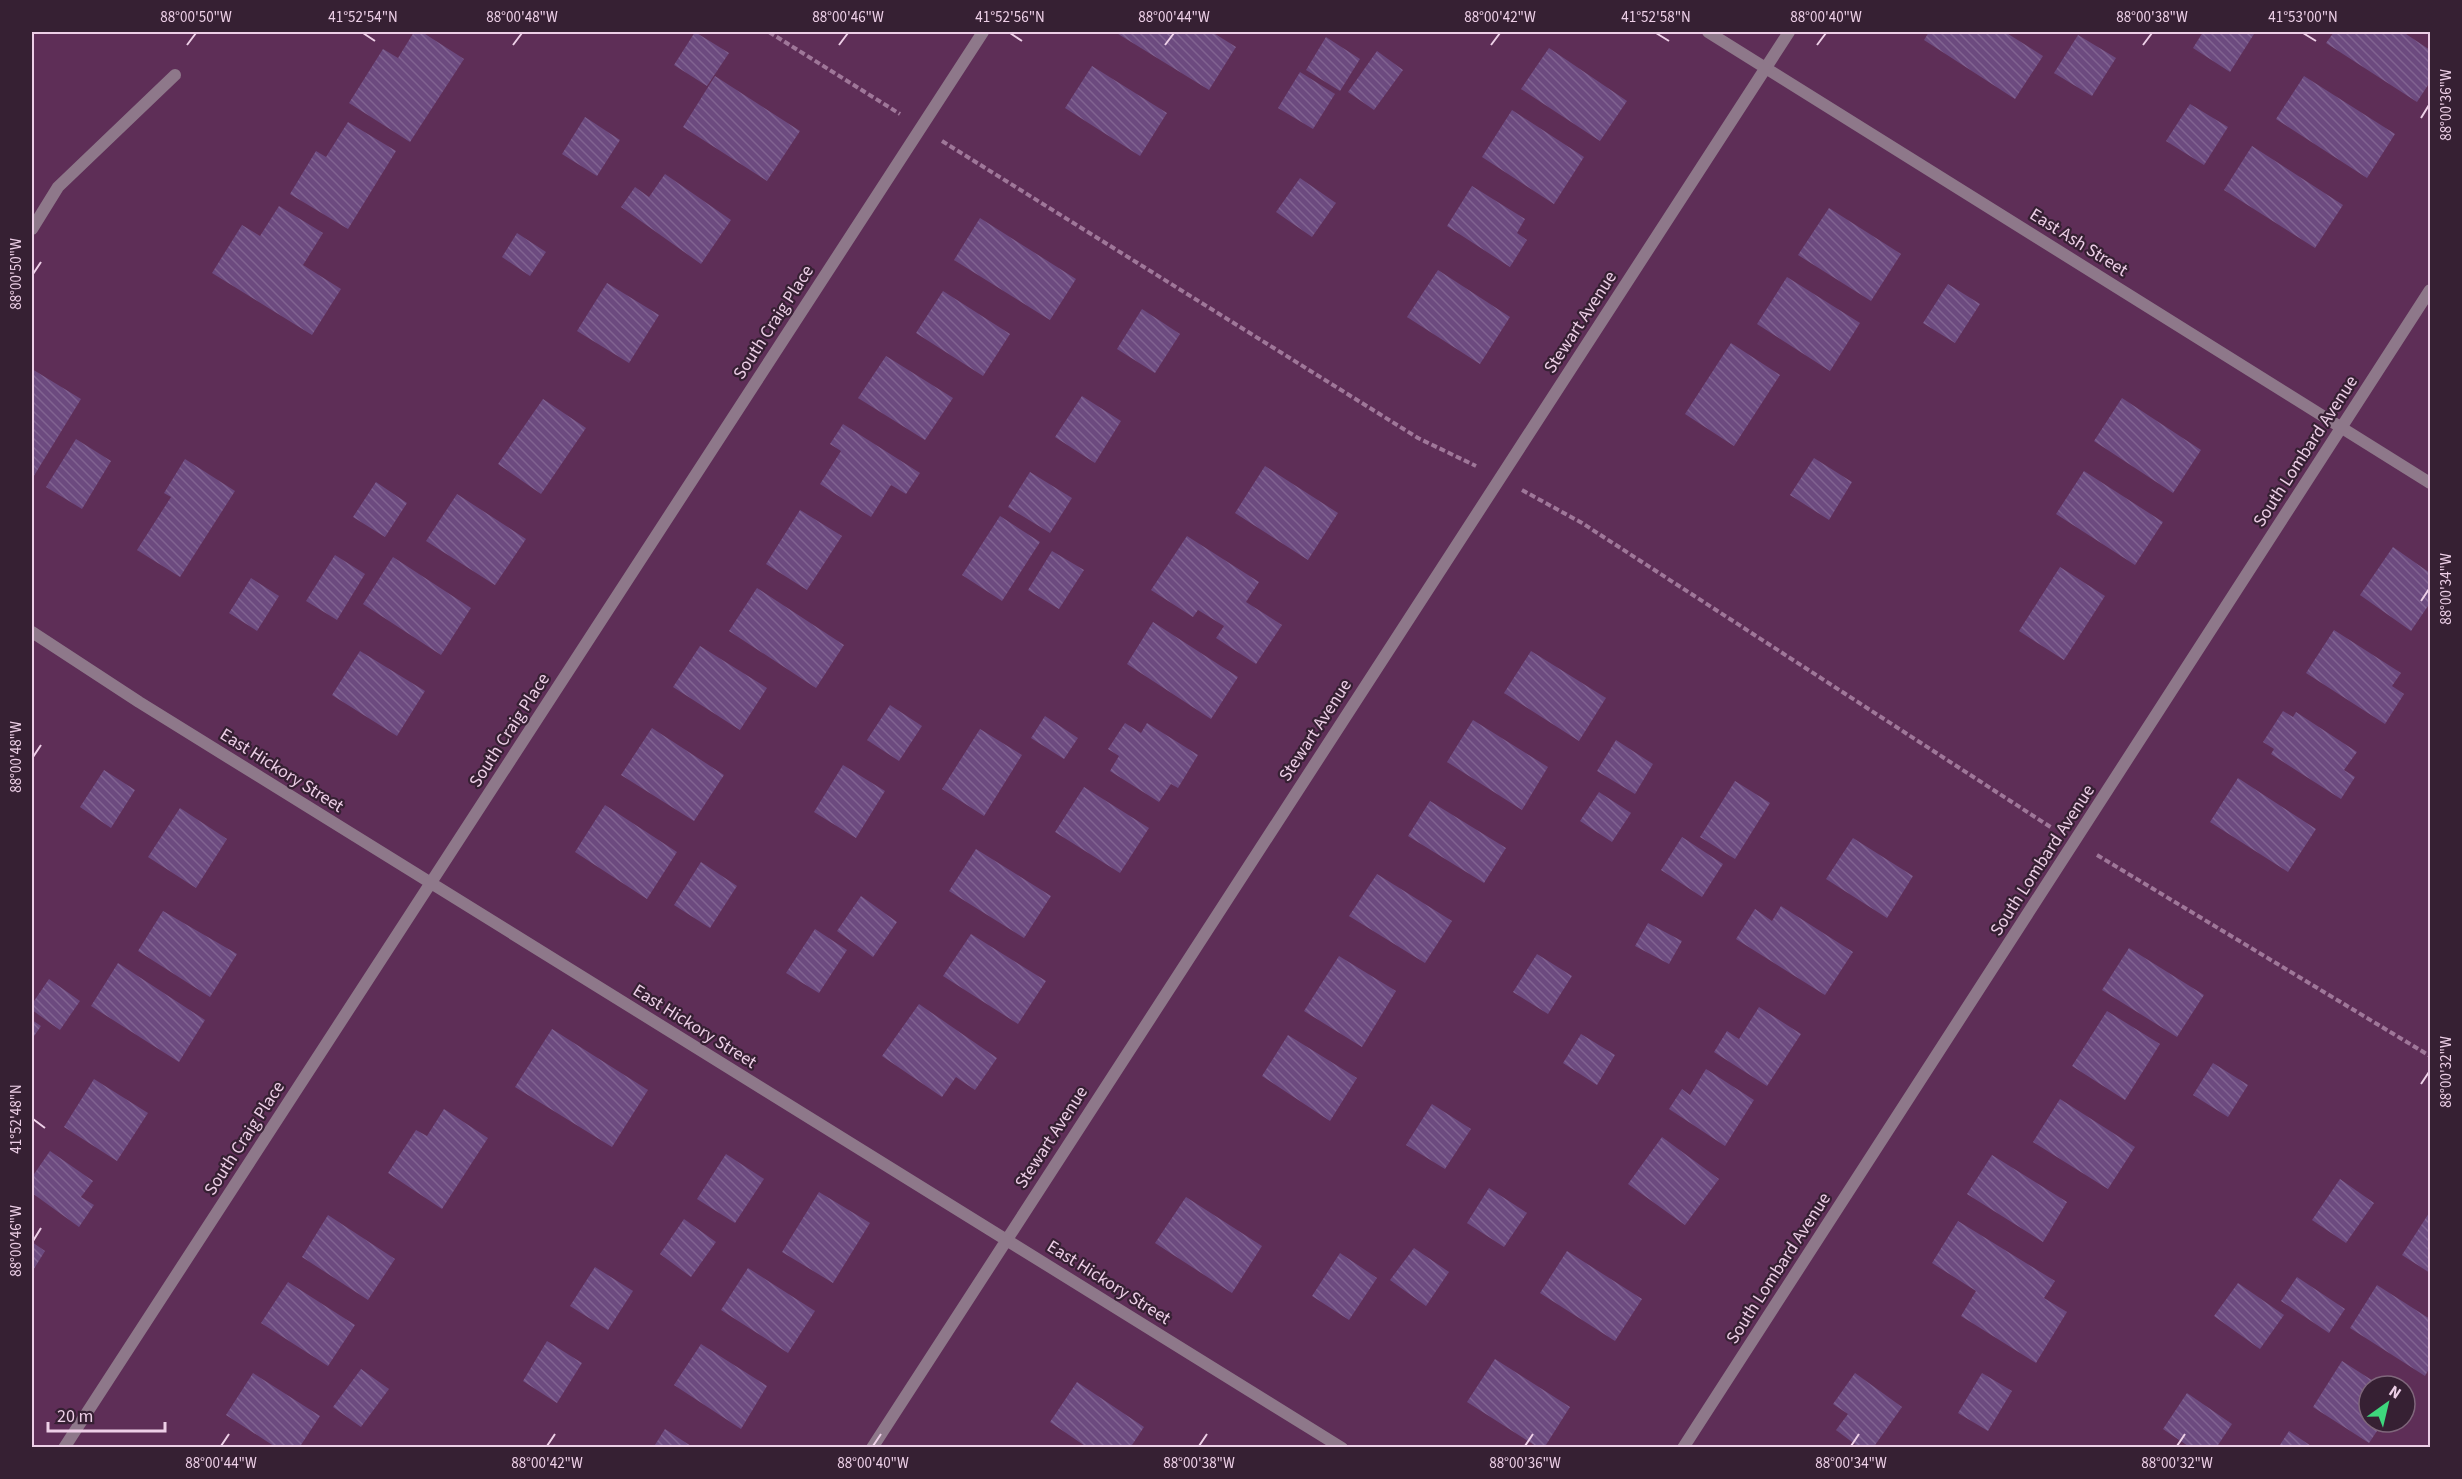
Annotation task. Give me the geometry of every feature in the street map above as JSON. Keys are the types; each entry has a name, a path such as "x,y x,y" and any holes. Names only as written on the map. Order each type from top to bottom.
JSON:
{"street":[{"name":"South Craig Place","path":"64,1448 982,32"},
{"name":"East Ash Street","path":"1708,32 2430,483"},
{"name":"Stewart Avenue","path":"872,1448 1789,32"},
{"path":"32,229 58,187 175,75"},
{"name":"South Lombard Avenue","path":"1683,1448 2430,290"},
{"name":"East Hickory Street","path":"32,632 138,702 1342,1448"}],"path":[{"path":"769,32 900,114"},
{"path":"940,140 1418,438 1478,467"},
{"path":"1526,492 1592,529 2055,830"},
{"path":"2094,853 2430,1056"}],"building":[{"path":"414,32 422,32 464,59 410,142 349,103 383,49 398,58"},
{"path":"695,32 729,53 707,86 674,65"},
{"path":"1115,32 1212,32 1236,47 1209,90"},
{"path":"1929,32 2005,32 2043,56 2015,99 1924,40"},
{"path":"2203,32 2250,32 2254,34 2230,72 2193,48"},
{"path":"2334,32 2403,32 2430,50 2430,82 2417,102 2326,43"},
{"path":"2078,35 2116,58 2092,96 2054,73"},
{"path":"1326,37 1360,59 1340,91 1306,70"},
{"path":"1549,48 1627,101 1600,141 1521,89"},
{"path":"1377,51 1403,70 1374,110 1348,92"},
{"path":"1092,66 1167,113 1140,156 1065,108"},
{"path":"1300,72 1335,94 1313,129 1278,108"},
{"path":"715,76 800,131 767,181 683,127"},
{"path":"2304,76 2395,134 2367,178 2276,119"},
{"path":"2190,104 2228,127 2204,165 2166,141"},
{"path":"1512,110 1584,157 1554,204 1482,157"},
{"path":"585,117 620,140 597,176 562,154"},
{"path":"348,122 396,151 348,229 290,194 316,151 326,157"},
{"path":"2252,146 2343,205 2315,248 2224,190"},
{"path":"665,174 731,220 701,264 621,207 635,187 649,197"},
{"path":"1300,178 1336,203 1312,237 1276,212"},
{"path":"1472,186 1525,219 1517,233 1527,240 1510,267 1447,226"},
{"path":"279,206 323,233 303,265 341,289 312,335 212,273 242,225 260,236"},
{"path":"1829,208 1901,254 1871,301 1798,255"},
{"path":"980,218 1076,279 1050,320 954,260"},
{"path":"517,233 546,252 530,276 502,257"},
{"path":"1438,270 1510,317 1480,364 1407,317"},
{"path":"1787,277 1860,323 1830,371 1757,324"},
{"path":"607,283 659,315 629,363 577,331"},
{"path":"1948,284 1980,304 1955,343 1923,323"},
{"path":"943,291 1010,334 983,376 916,333"},
{"path":"1142,309 1180,334 1155,373 1117,349"},
{"path":"1731,343 1780,375 1734,446 1685,414"},
{"path":"886,356 953,398 925,440 858,398"},
{"path":"32,369 81,399 32,479"},
{"path":"1082,396 1121,421 1095,463 1055,437"},
{"path":"2122,398 2201,450 2173,493 2094,441"},
{"path":"543,399 586,428 541,494 498,464"},
{"path":"843,424 920,473 906,494 891,485 871,517 820,484 841,451 830,444"},
{"path":"76,439 111,461 82,509 46,487"},
{"path":"1814,458 1852,482 1829,520 1790,495"},
{"path":"185,459 235,491 180,577 137,550 171,497 164,493"},
{"path":"1265,466 1338,513 1308,560 1235,513"},
{"path":"2084,471 2163,522 2135,565 2056,514"},
{"path":"1030,472 1072,498 1050,533 1008,507"},
{"path":"376,482 407,503 385,537 353,517"},
{"path":"457,494 526,539 495,585 426,541"},
{"path":"800,510 842,536 807,590 766,564"},
{"path":"1000,516 1040,542 1002,601 962,575"},
{"path":"1187,536 1259,582 1246,602 1282,625 1256,664 1216,638 1224,626 1198,610 1193,617 1151,590"},
{"path":"2393,547 2430,573 2430,603 2411,631 2360,595"},
{"path":"1052,551 1084,570 1059,609 1028,590"},
{"path":"335,555 365,574 337,620 306,601"},
{"path":"393,557 471,608 441,655 363,604"},
{"path":"2060,567 2105,596 2064,660 2019,631"},
{"path":"251,578 279,596 257,631 229,613"},
{"path":"757,588 844,645 816,688 729,631"},
{"path":"1153,622 1238,677 1211,719 1127,664"},
{"path":"2334,630 2401,673 2392,686 2404,694 2385,724 2306,673"},
{"path":"700,646 767,688 740,730 673,687"},
{"path":"360,651 425,691 397,736 332,695"},
{"path":"1531,651 1606,698 1579,741 1504,693"},
{"path":"890,705 922,726 899,761 867,740"},
{"path":"2283,711 2293,717 2296,712 2357,752 2344,770 2355,777 2341,799 2271,754 2274,749 2263,742"},
{"path":"1045,716 1078,738 1064,759 1031,738"},
{"path":"1473,720 1548,767 1522,810 1447,762"},
{"path":"1125,723 1141,733 1147,723 1198,755 1178,788 1171,784 1159,802 1110,771 1119,756 1108,749"},
{"path":"652,728 724,775 694,821 621,775"},
{"path":"980,729 1022,755 984,816 942,789"},
{"path":"1616,740 1653,764 1635,794 1597,771"},
{"path":"843,765 885,791 856,838 814,812"},
{"path":"104,770 135,790 111,828 80,807"},
{"path":"2238,778 2316,829 2288,872 2210,822"},
{"path":"1735,781 1770,803 1735,859 1700,837"},
{"path":"1084,787 1149,828 1120,873 1055,832"},
{"path":"1599,792 1631,813 1612,842 1580,821"},
{"path":"1430,801 1506,848 1484,883 1408,836"},
{"path":"605,805 677,852 647,899 575,852"},
{"path":"180,808 227,839 196,888 148,857"},
{"path":"1682,837 1723,864 1702,897 1661,870"},
{"path":"1853,838 1913,876 1887,918 1826,879"},
{"path":"976,849 1051,896 1024,938 949,891"},
{"path":"701,862 737,886 710,928 674,905"},
{"path":"1377,874 1452,921 1425,963 1349,916"},
{"path":"861,896 897,922 873,957 837,931"},
{"path":"1781,906 1853,952 1825,995 1736,939 1755,909 1772,921"},
{"path":"163,911 237,954 210,997 138,951"},
{"path":"1648,923 1682,941 1669,964 1635,946"},
{"path":"815,929 847,950 819,993 786,973"},
{"path":"971,934 1046,981 1018,1024 943,976"},
{"path":"2129,948 2204,995 2177,1037 2102,990"},
{"path":"1537,954 1572,976 1548,1014 1513,992"},
{"path":"1339,956 1396,991 1362,1047 1304,1011"},
{"path":"118,963 205,1020 179,1062 91,1006"},
{"path":"49,979 80,1001 60,1030 32,1010 32,1004"},
{"path":"919,1004 997,1058 975,1090 956,1077 942,1097 882,1056"},
{"path":"1759,1007 1801,1034 1767,1086 1714,1052 1727,1031 1739,1039"},
{"path":"2107,1011 2160,1044 2125,1100 2072,1066"},
{"path":"32,1020 41,1026 32,1039"},
{"path":"552,1029 648,1090 612,1147 515,1087"},
{"path":"1581,1034 1615,1055 1597,1085 1563,1063"},
{"path":"1288,1035 1357,1078 1330,1121 1262,1076"},
{"path":"2213,1063 2248,1085 2228,1117 2193,1095"},
{"path":"1706,1069 1754,1100 1725,1146 1669,1109 1682,1089 1690,1095"},
{"path":"94,1079 148,1113 117,1161 64,1127"},
{"path":"2060,1099 2135,1147 2108,1189 2033,1142"},
{"path":"1432,1104 1471,1129 1445,1169 1406,1145"},
{"path":"444,1109 488,1138 442,1209 388,1173 416,1130 427,1136"},
{"path":"1662,1137 1719,1179 1685,1225 1628,1184"},
{"path":"50,1151 93,1181 81,1197 94,1205 79,1227 32,1193 32,1177"},
{"path":"726,1154 764,1179 735,1223 697,1199"},
{"path":"1992,1155 2067,1202 2043,1242 1967,1194"},
{"path":"2340,1179 2374,1203 2346,1243 2312,1220"},
{"path":"1489,1188 1527,1213 1504,1247 1467,1223"},
{"path":"819,1192 870,1223 833,1283 782,1252"},
{"path":"1186,1197 1262,1246 1232,1293 1155,1243"},
{"path":"2430,1214 2430,1273 2402,1255"},
{"path":"328,1215 395,1259 368,1300 302,1257"},
{"path":"684,1219 716,1242 691,1277 660,1254"},
{"path":"1958,1221 2055,1281 2044,1298 2067,1312 2036,1363 1961,1316 1976,1291 1932,1263"},
{"path":"32,1242 45,1251 32,1272"},
{"path":"1414,1248 1449,1272 1426,1306 1390,1280"},
{"path":"1567,1251 1642,1299 1615,1341 1540,1293"},
{"path":"1340,1253 1377,1278 1349,1320 1312,1296"},
{"path":"595,1267 633,1291 608,1330 570,1306"},
{"path":"748,1268 815,1311 788,1353 721,1310"},
{"path":"2297,1277 2345,1309 2329,1333 2281,1301"},
{"path":"288,1282 355,1325 328,1366 261,1323"},
{"path":"2238,1283 2284,1315 2260,1349 2214,1316"},
{"path":"2377,1285 2430,1319 2430,1367 2425,1376 2350,1328"},
{"path":"547,1341 582,1363 557,1403 523,1381"},
{"path":"701,1344 767,1386 741,1429 674,1385"},
{"path":"1495,1359 1570,1407 1544,1448 1539,1448 1467,1402"},
{"path":"2342,1361 2362,1374 2357,1374 2357,1434 2375,1434 2369,1443 2313,1407"},
{"path":"361,1369 389,1389 361,1427 333,1407"},
{"path":"253,1373 320,1416 299,1448 277,1448 226,1415"},
{"path":"1855,1373 1902,1407 1873,1448 1860,1448 1836,1430 1848,1414 1833,1404"},
{"path":"1982,1373 2012,1391 1988,1431 1958,1413"},
{"path":"1077,1382 1144,1427 1130,1448 1088,1448 1050,1422"},
{"path":"2187,1393 2232,1424 2216,1448 2191,1448 2163,1429"},
{"path":"665,1429 694,1448 653,1448"},
{"path":"2289,1431 2314,1448 2278,1448"}]}
